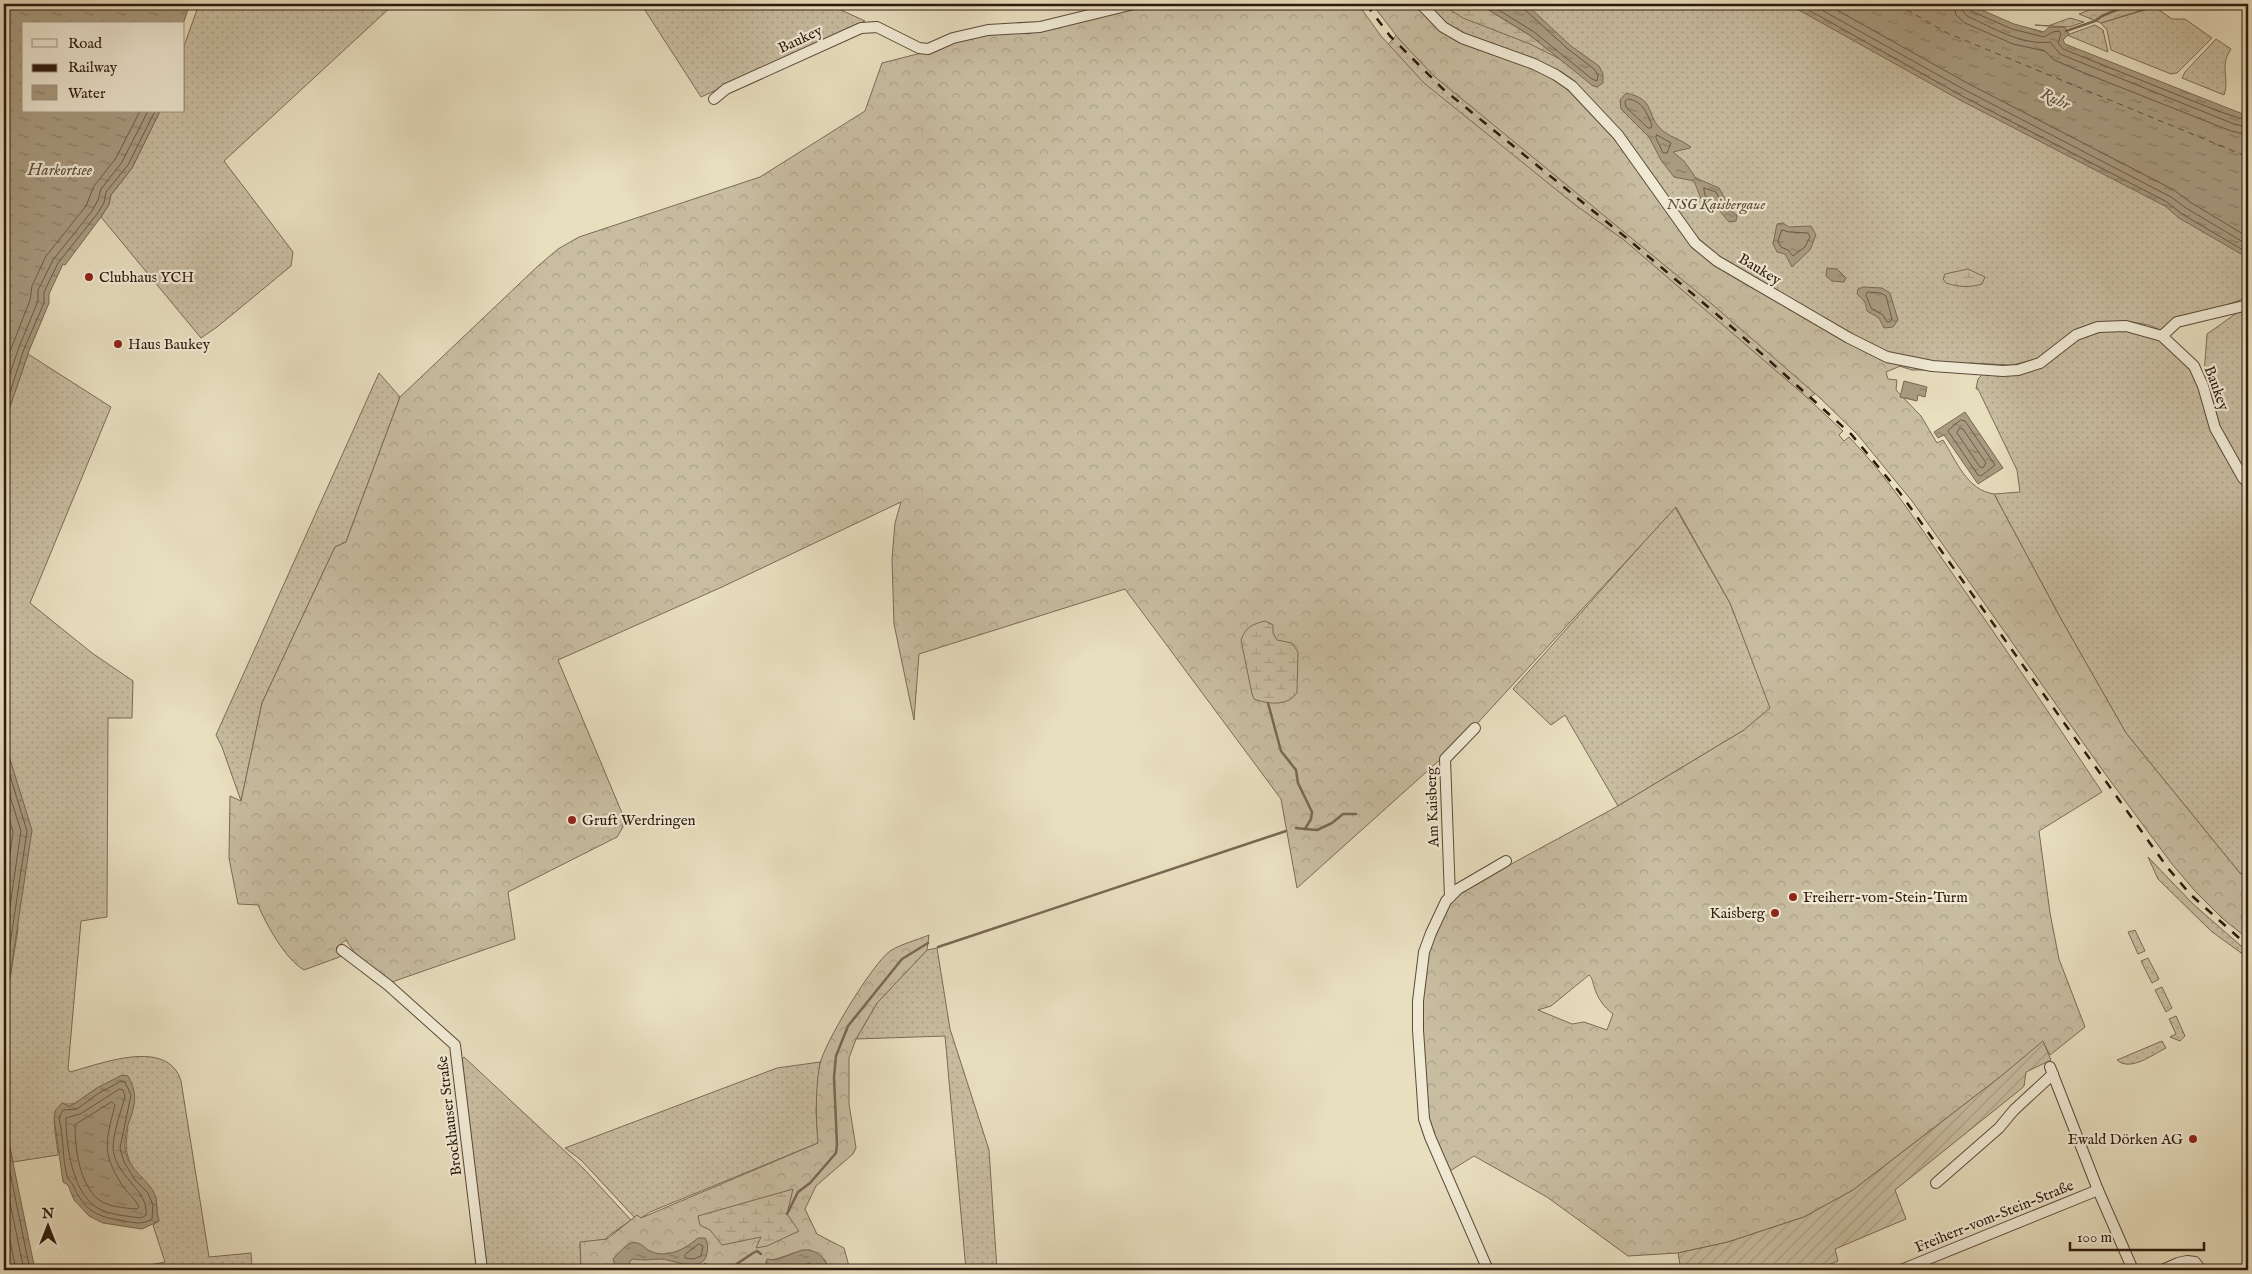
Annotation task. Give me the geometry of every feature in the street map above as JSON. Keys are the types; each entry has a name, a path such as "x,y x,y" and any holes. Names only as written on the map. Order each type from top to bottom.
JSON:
{"street":[{"name":"Baukey","path":"714,99 726,89 860,28 877,27 919,48 928,48 947,40 988,30 1040,27 1134,4"},
{"name":"Baukey","path":"1421,4 1443,28 1462,38 1534,64 1556,75 1572,86 1618,135 1695,243 1717,261 1768,292 1880,354 1909,363 2003,371 2018,370 2040,363 2076,335 2098,327 2126,326 2162,336 2180,350 2194,366 2203,386 2214,428 2248,482"},
{"path":"2162,336 2177,322 2248,305"},
{"name":"Am Kaisberg","path":"1450,897 1445,759 1475,728"},
{"path":"1488,1270 1430,1138 1424,1119 1418,1001 1421,973 1430,933 1446,902 1458,889 1506,862"},
{"name":"Brockhauser Straße","path":"342,950 388,985 455,1046 482,1270"},
{"name":"Freiherr-vom-Stein-Straße","path":"1936,1183 1999,1128 2052,1070 2098,1190 2133,1270"},
{"name":"Freiherr-vom-Stein-Straße","path":"1901,1270 2098,1190"},
{"path":"2162,1270 2178,1263 2195,1262 2201,1270"}],"green space":[{"path":"199,4 394,4 224,161 293,252 291,266 201,338 101,217 109,204 111,195 132,168 160,112 185,112 185,43"},
{"path":"641,4 828,4 865,21 701,97"},
{"path":"1144,4 1358,4 1381,36 1424,83 1574,204 1624,240 1803,394 1843,431 1839,435 1844,441 1849,437 1877,468 1914,518 2102,792 2039,831 2050,913 2059,959 2085,1027 2050,1055 2043,1042 1853,1190 1804,1217 1728,1242 1678,1253 1628,1256 1547,1197 1474,1156 1450,1171 1431,1138 1419,1030 1431,934 1458,893 1618,806 1744,730 1770,708 1730,603 1676,507 1462,740 1297,888 1281,799 1125,589 919,654 914,720 894,624 892,559 895,523 901,502 722,587 558,660 622,813 623,827 617,837 508,892 515,939 389,983 354,952 346,940 336,948 342,956 304,970 283,950 258,905 238,904 229,858 230,796 241,801 262,703 335,547 346,542 400,397 558,249 579,237 760,177 865,111 882,63 933,50 942,44 1006,30 1028,34 1107,11","holes":["1589,975 1599,998 1613,1014 1607,1030 1584,1022 1572,1024 1538,1010 1551,1006"]},
{"path":"1372,4 1416,4 1441,31 1544,72 1563,85 1629,155 1690,243 1712,263 1845,340 1873,354 1903,365 1886,372 1888,379 1897,380 1896,390 1921,416 1937,443 1943,440 1958,466 1970,481 1977,487 1994,494 2061,619 2126,733 2239,872 2248,880 2248,939 2222,918 2172,864 2106,775 1912,501 1858,435 1819,397 1713,305 1434,76 1399,39"},
{"name":"NSG Kaisbergaue","path":"1378,4 1804,4 2076,138 2248,258 2248,297 2160,330 2149,325 2132,322 2103,323 2034,360 2012,365 1969,363 1931,370 1912,370 1883,361 1819,391 1790,411 1378,56 1399,32"},
{"path":"1441,4 1479,4 1531,36 1560,59 1530,44 1463,18"},
{"path":"2104,4 2161,4 2101,23 2079,14"},
{"path":"2155,7 2172,19 2185,19 2212,38 2177,73 2171,74 2111,50 2107,30 2101,23"},
{"path":"2070,18 2084,22 2069,27 2049,26"},
{"path":"2095,25 2103,30 2108,52 2067,35"},
{"path":"2216,39 2231,49 2225,67 2226,89 2224,95 2182,78 2185,72"},
{"path":"1968,269 1985,277 1982,284 1960,286 1946,283 1943,279 1945,274"},
{"path":"2241,310 2248,310 2248,374 2245,437 2248,441 2248,473 2232,452 2218,424 2204,375 2207,334"},
{"path":"2106,331 2144,333 2165,344 2183,359 2195,379 2209,424 2218,444 2227,460 2248,487 2248,880 2239,872 2126,733 2061,619 1994,494 2020,492 2017,470 1978,389 1976,389 1978,379 1984,373 2052,359 2084,336"},
{"path":"28,354 111,407 30,603 92,653 133,681 132,718 108,718 107,917 81,921 68,1069 70,1072 132,1057 148,1057 162,1060 174,1068 181,1081 209,1257 251,1253 252,1270 123,1270 165,1262 153,1225 159,1221 154,1195 132,1168 126,1143 128,1129 97,1088 74,1104 62,1104 58,1109 55,1128 58,1155 13,1162 4,1118 4,1016 18,929 4,740 4,424"},
{"path":"379,373 400,397 346,542 335,547 262,703 241,801 216,735"},
{"path":"1675,507 1730,603 1771,708 1744,730 1618,806 1565,715 1551,725 1513,689"},
{"path":"1265,621 1273,625 1273,633 1277,640 1292,643 1298,652 1297,692 1289,700 1283,702 1259,701 1254,699 1252,694 1241,640 1250,627"},
{"path":"2148,857 2193,904 2248,952 2248,958 2211,931 2158,879"},
{"path":"2135,930 2145,951 2138,954 2128,932"},
{"path":"929,935 927,950 877,1003 856,1039 849,1058 849,1104 856,1148 853,1154 816,1186 805,1209 817,1234 844,1248 850,1270 829,1270 825,1260 810,1250 766,1261 766,1270 673,1270 653,1268 652,1270 581,1270 580,1242 607,1239 637,1215 641,1218 818,1143 816,1103 818,1074 823,1054 839,1022 861,986 882,958 890,951 904,944"},
{"path":"937,948 950,1029 989,1150 997,1270 966,1270 945,1036 856,1039 877,1003 927,950"},
{"path":"2148,958 2159,979 2152,983 2141,961"},
{"path":"2162,987 2172,1008 2166,1012 2155,990"},
{"path":"2176,1016 2185,1036 2180,1041 2170,1037 2176,1034 2169,1019"},
{"path":"2043,1041 2051,1060 2026,1072 2024,1086 2021,1089 1895,1190 1906,1219 1835,1249 1838,1261 1815,1270 1681,1270 1678,1253 1728,1242 1804,1217 1853,1190 2000,1077"},
{"path":"2162,1041 2166,1048 2141,1061 2128,1064 2117,1060"},
{"path":"464,1057 584,1169 631,1220 607,1237 607,1239 580,1243 581,1270 486,1270 462,1059"},
{"path":"820,1062 816,1111 818,1143 650,1212 641,1218 634,1217 581,1160 565,1148 777,1068"},
{"path":"793,1189 787,1214 799,1231 767,1246 756,1248 761,1237 722,1245 710,1230 700,1225 698,1216"}],"water":[{"name":"Harkortsee","path":"4,4 190,4 184,22 22,22 22,112 160,112 132,168 111,195 109,204 101,217 65,265 63,264 49,294 49,303 29,351 4,424"},
{"path":"1479,4 1526,4 1571,46 1599,66 1603,74 1603,83 1597,87 1593,86 1531,36"},
{"name":"Ruhr","path":"1788,4 1968,4 2014,24 2044,32 2049,27 2065,27 2069,34 2063,40 2065,44 2248,116 2248,258 2179,218 2165,206 1960,100"},
{"path":"1626,93 1636,96 1647,104 1657,125 1663,131 1691,147 1673,152 1684,161 1696,178 1719,188 1725,199 1726,208 1737,215 1736,221 1729,222 1719,210 1709,207 1702,201 1694,181 1674,177 1661,160 1649,137 1621,109 1620,100"},
{"path":"1783,223 1789,227 1811,226 1816,235 1810,250 1792,267 1785,254 1777,252 1773,244 1777,224"},
{"path":"1827,268 1837,269 1846,278 1844,282 1832,281 1826,276"},
{"path":"1863,287 1882,288 1890,293 1898,320 1893,327 1884,328 1879,318 1867,311 1865,302 1857,294 1858,289"},
{"path":"1904,381 1927,387 1925,397 1918,395 1917,401 1900,397"},
{"path":"1965,412 2003,468 1978,484 1944,435 1938,438 1934,432"},
{"path":"4,740 32,830 4,1016"},
{"path":"122,1075 128,1076 135,1096 127,1127 126,1153 131,1165 155,1195 159,1221 142,1229 103,1223 89,1216 74,1200 68,1185 63,1182 54,1118 55,1111 62,1103 69,1106 74,1104 97,1088"},
{"path":"4,1119 35,1270 4,1270"},
{"path":"698,1238 705,1238 708,1245 705,1259 701,1263 688,1264 662,1259 634,1259 631,1260 625,1270 616,1270 613,1259 631,1243 639,1243 648,1250 662,1254 675,1252"},
{"path":"802,1250 819,1254 829,1270 812,1270 810,1263 787,1270 766,1270 767,1259 776,1260"}],"waterway":[{"path":"2066,31 2095,21 2102,16 2131,4"},
{"path":"1268,703 1281,751 1296,770 1298,783 1312,812 1311,819 1305,829 1296,828"},
{"path":"1305,829 1317,830 1332,823 1343,814 1356,814"},
{"path":"938,947 1286,831"},
{"path":"787,1214 798,1192 810,1183 836,1153 834,1077 836,1056 848,1026 902,959 928,943"},
{"path":"728,1270 757,1251 761,1254"},
{"path":"705,1264 710,1270"}],"ferry route":[{"path":"1897,4 1947,33 2248,157"}],"railway":[{"path":"1366,4 1390,36 1443,89 1629,240 1734,329 1851,434 1900,493 2167,867 2191,895 2248,946"}],"place":[{"name":"Clubhaus YCH","path":"89,277"},
{"name":"Haus Baukey","path":"118,344"},
{"name":"Gruft Werdringen","path":"572,820"},
{"name":"Freiherr-vom-Stein-Turm","path":"1793,897"},
{"name":"Kaisberg","path":"1775,913"},
{"name":"Ewald Dörken AG","path":"2193,1139"}]}
